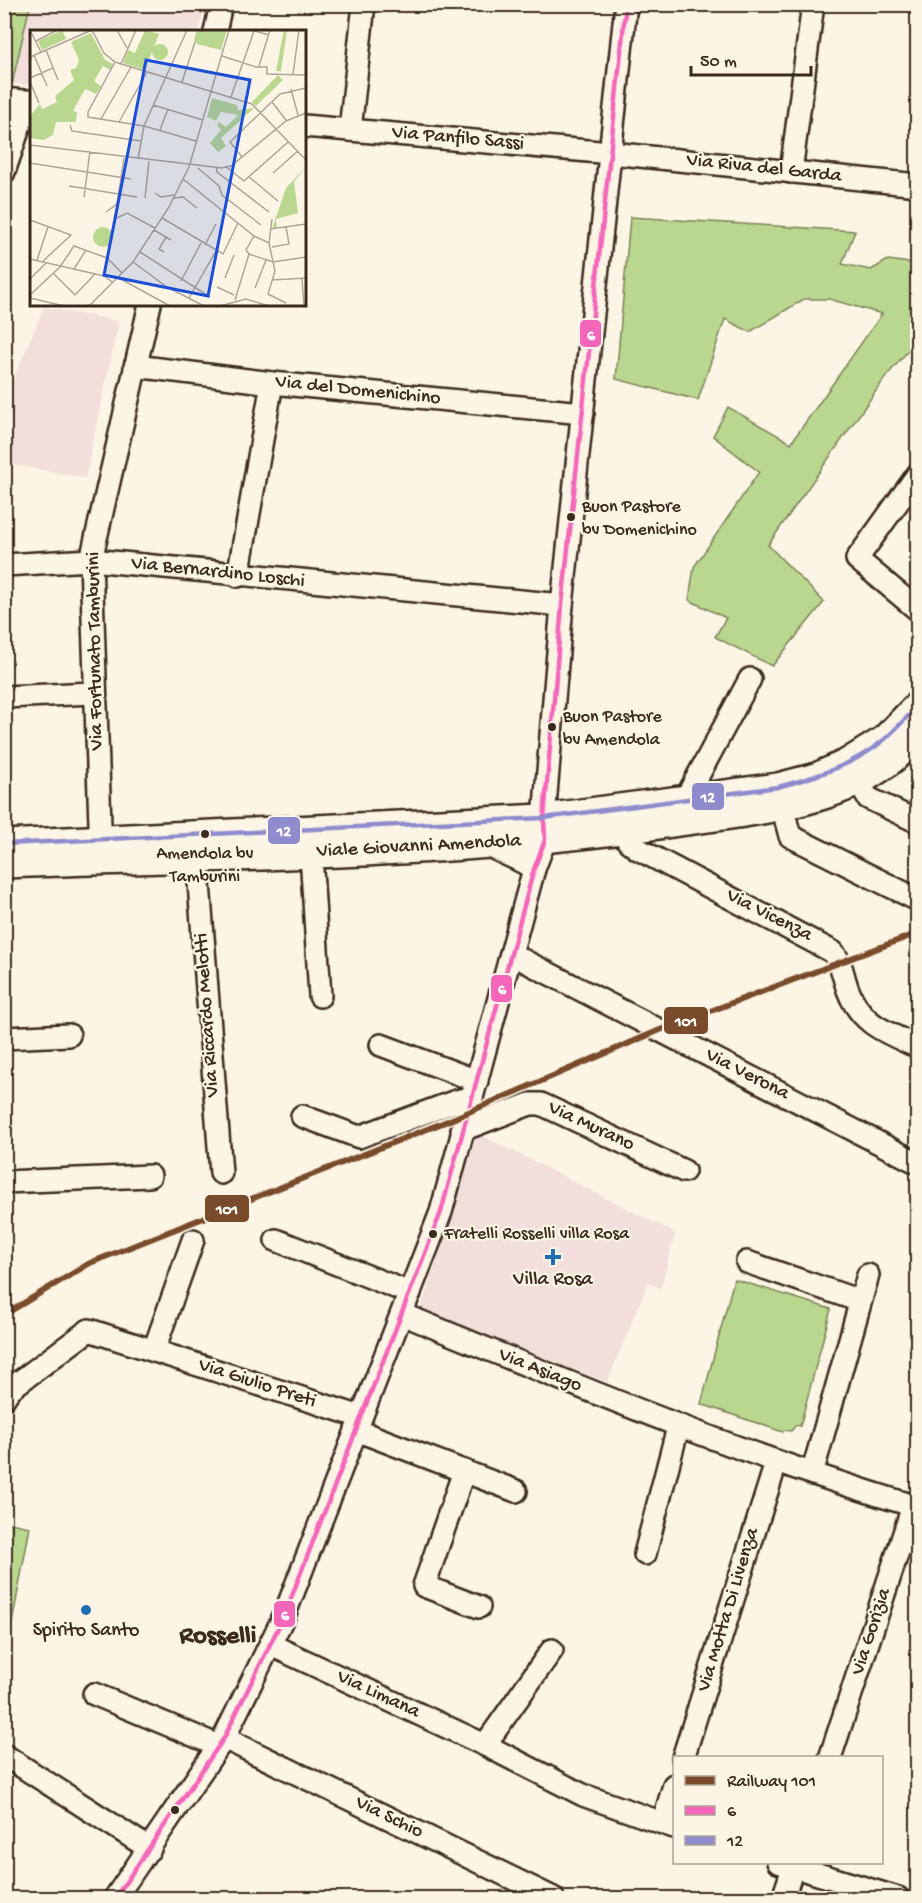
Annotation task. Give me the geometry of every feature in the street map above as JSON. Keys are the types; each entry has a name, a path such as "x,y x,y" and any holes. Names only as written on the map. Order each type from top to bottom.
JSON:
{"main road":[{"path":"545,829 685,800 825,795 852,772 918,705"},
{"path":"852,772 897,758 918,735"},
{"path":"545,829 625,830 779,797"},
{"name":"Viale Giovanni Amendola","path":"4,844 197,857 310,854 486,844 545,829"},
{"name":"Viale Giovanni Amendola","path":"4,864 101,850 545,829"}],"street":[{"path":"215,30 221,4"},
{"path":"350,130 364,4"},
{"path":"117,1898 221,1742 271,1645 441,1212 545,829 562,605 612,153 626,4"},
{"path":"791,172 813,4"},
{"path":"4,99 30,101 4,172"},
{"name":"Via Panfilo Sassi","path":"306,126 612,153"},
{"name":"Via Riva del Garda","path":"612,153 918,185"},
{"name":"Via Fortunato Tamburini","path":"101,850 93,693 91,560 150,306"},
{"name":"Via del Domenichino","path":"135,366 272,383 583,413"},
{"path":"238,576 272,383"},
{"path":"918,474 857,559 918,610"},
{"name":"Via Bernardino Loschi","path":"4,565 91,560 238,576 562,605"},
{"path":"685,800 750,679"},
{"path":"4,697 93,693"},
{"path":"852,772 868,798 918,822"},
{"path":"779,797 790,836 918,900"},
{"name":"Via Vicenza","path":"625,830 628,841 638,849 833,952 840,962 851,999 861,1015 875,1026 918,1047"},
{"path":"486,844 500,853 522,860 534,869"},
{"path":"310,854 320,996"},
{"name":"Via Riccardo Melotti","path":"197,857 220,1173"},
{"name":"Via Verona","path":"511,954 918,1163"},
{"path":"4,1038 69,1035"},
{"path":"381,1045 473,1090"},
{"path":"302,1116 359,1137 456,1101 473,1090"},
{"name":"Via Murano","path":"462,1130 530,1104 542,1104 684,1171"},
{"path":"4,1182 150,1176"},
{"path":"154,1350 193,1240"},
{"path":"276,1240 410,1293"},
{"path":"747,1262 860,1301"},
{"path":"812,1474 868,1275"},
{"name":"Via Asiago","path":"402,1314 678,1427 776,1463 915,1506"},
{"name":"Via Giulio Preti","path":"4,1398 10,1389 89,1330 154,1350 358,1424 464,1471 516,1491"},
{"path":"645,1554 678,1427"},
{"name":"Via Motta Di Livenza","path":"684,1756 776,1463"},
{"path":"464,1471 424,1586 479,1607"},
{"name":"Via Gorizia","path":"831,1756 915,1506"},
{"name":"Via Limana","path":"271,1645 485,1745 583,1795 669,1825"},
{"path":"485,1745 552,1650"},
{"name":"Via Schio","path":"94,1694 221,1742 553,1899"},
{"path":"4,1755 150,1849"},
{"path":"669,1825 673,1798"},
{"path":"783,1899 789,1864 898,1899"}],"shaded area":[{"path":"30,5 205,5 199,30 30,30 30,85 12,84"},
{"path":"44,307 119,321 85,478 5,463 5,399"},
{"name":"Villa Rosa","path":"477,1133 675,1233 661,1288 648,1283 607,1382 420,1311"}],"green space":[{"path":"5,4 30,5 12,84 5,83"},
{"path":"630,217 855,231 842,264 871,270 888,260 917,264 917,340 885,378 768,545 824,602 772,666 715,637 726,618 689,600 694,567 759,472 713,436 728,407 791,443 882,314 829,299 804,299 750,332 725,319 698,400 616,379"},
{"path":"734,1279 831,1309 800,1426 796,1425 791,1431 784,1430 783,1432 701,1404"},
{"path":"5,1522 30,1527 5,1660 4,1659"}],"rail line":[{"name":"101","path":"4,1315 90,1263 450,1120 660,1030 918,933"}],"transit line":[{"name":"6","path":"115,1898 224,1738 284,1616 441,1212 534,869 545,840 544,818 562,605 626,4"},
{"name":"12","path":"4,844 544,818 778,787 820,774 861,756 885,739 918,706"}],"place":[{"name":"Buon Pastore bv Domenichino","path":"571,517"},
{"name":"Buon Pastore bv Amendola","path":"552,727"},
{"name":"Amendola bv Tamburini","path":"205,834"},
{"name":"Fratelli Rosselli villa Rosa","path":"433,1234"},
{"name":"Villa Rosa","path":"553,1257"},
{"name":"Spirito Santo","path":"86,1610"}],"district":[{"name":"Rosselli","path":"218,1637"}]}
